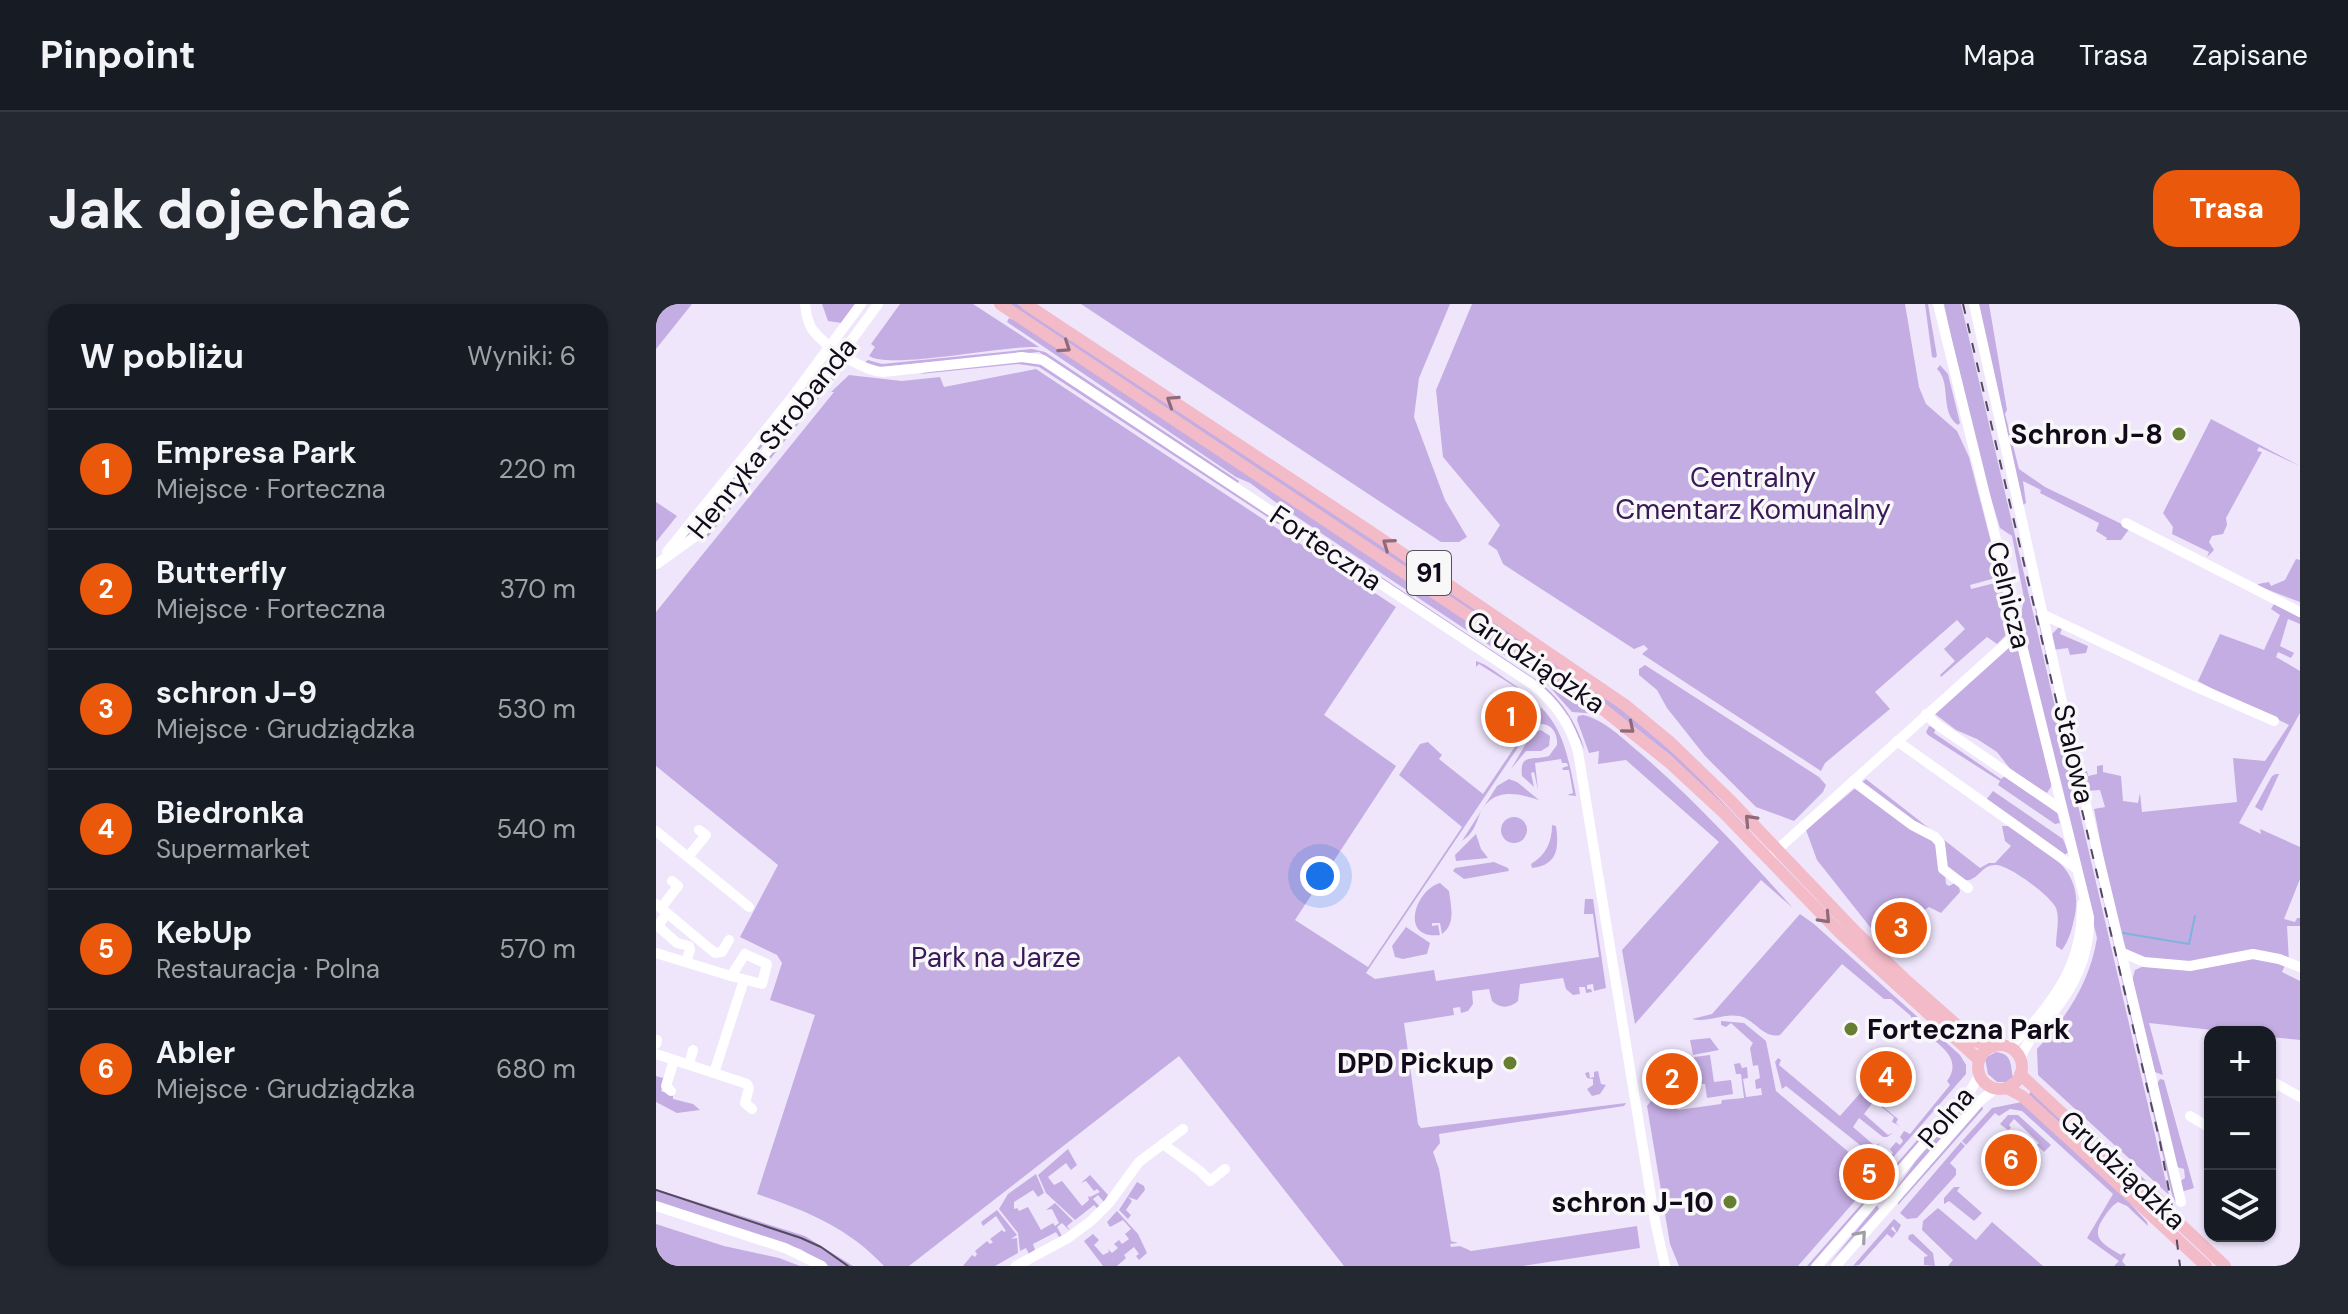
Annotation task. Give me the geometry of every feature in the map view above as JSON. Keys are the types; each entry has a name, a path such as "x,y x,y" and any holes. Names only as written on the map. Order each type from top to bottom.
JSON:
{"main road":[{"name":"Grudziądzka","path":"1000,304 1582,692 1670,763 1773,854 1975,1041 1990,1047"},
{"name":"Grudziądzka","path":"1026,304 1374,534 1625,705 1688,759 1850,943 1979,1060"},
{"path":"2006,1046 2020,1060 2020,1074 2001,1088 1988,1086 1979,1076 1979,1060 1990,1047 2006,1046"},
{"name":"Grudziądzka","path":"2020,1074 2225,1266"},
{"name":"Grudziądzka","path":"2001,1088 2022,1096 2206,1266"}],"street":[{"name":"Forteczna","path":"805,304 810,326 867,370 878,372 1022,357 1043,360 1532,684 1555,705 1571,730 1578,752 1665,1266"},
{"name":"Henryka Strobanda","path":"656,565 861,304"},
{"name":"Henryka Strobanda","path":"656,565 703,531 843,354 878,304"},
{"name":"Celnicza","path":"1938,304 2090,926 2083,962 2066,997 2026,1044 2020,1060"},
{"name":"Stalowa","path":"1974,304 2042,614 2181,1202"},
{"path":"2126,523 2300,612"},
{"path":"2042,614 2274,721"},
{"path":"1773,854 2019,632"},
{"path":"1926,714 1936,724 2062,810"},
{"path":"1897,741 2077,869"},
{"path":"1853,781 1912,825 1935,837 1940,843 1944,871 1968,888"},
{"path":"656,831 749,907"},
{"path":"688,857 706,835"},
{"path":"678,886 661,909 660,928 677,943 689,946 686,962"},
{"name":"Celnicza","path":"2006,1046 2018,1040 2052,1001 2067,978 2081,932 2082,886"},
{"path":"661,909 718,954 729,940"},
{"path":"656,953 744,980 762,984 767,964 745,954 731,976"},
{"path":"2123,953 2144,962 2190,966 2253,954 2300,967"},
{"path":"714,1073 744,980"},
{"path":"689,1064 693,1050"},
{"path":"656,1054 747,1084 749,1088 745,1103 752,1109"},
{"path":"671,1091 666,1086 674,1060"},
{"name":"Polna","path":"1817,1266 1970,1091 1979,1076"},
{"path":"2276,1084 2300,1097"},
{"name":"Polna","path":"1836,1266 1981,1100 2001,1088"},
{"path":"2190,1116 2204,1124"},
{"path":"1016,1266 1074,1234 1091,1221 1109,1203 1139,1162 1183,1129"},
{"path":"1163,1144 1210,1181 1225,1169"},
{"path":"656,1206 785,1248 822,1266"}],"green space":[{"path":"656,304 692,304 656,349"},
{"path":"822,304 855,304 842,323 828,321"},
{"path":"900,304 973,304 1039,347 923,359 881,360 869,356 875,347 871,344"},
{"path":"1007,304 1018,304 1499,623 1622,709 1685,763 1754,835 1670,755 1581,685"},
{"path":"1081,304 1450,304 1419,378 1414,417 1445,500 1467,537 1459,542 1441,542"},
{"name":"Centralny Cmentarz Komunalny","path":"1472,304 1905,304 1919,387 1926,404 1957,431 1969,457 1998,569 1992,579 1970,585 1971,589 1995,583 2001,585 2012,629 1997,644 1987,637 1941,677 1955,661 1944,649 1965,629 1957,620 1875,692 1890,709 1825,763 1821,771 1642,654 1648,649 1644,645 1634,649 1503,564 1497,550 1488,544 1500,525 1443,457 1436,390"},
{"path":"1925,304 1928,304 1935,358 1932,357"},
{"path":"1944,304 1961,304 2169,1195 2038,1075 2037,1049 2076,998 2089,969 2097,938 2020,620 2024,598 2012,536 2000,528 1973,439"},
{"path":"1976,304 1989,304 2007,410 2005,414 2019,469 2045,487 2130,528 2121,540 2106,540 2096,531 2099,523 2023,481 2026,503 2023,505"},
{"path":"1009,318 1587,701 1598,714 1572,712 1546,683 1007,322"},
{"path":"1032,349 1045,352 1238,483 1039,352 878,367 864,363 868,360 882,364"},
{"path":"1017,361 1040,364 1282,523 1278,524 1039,367 1018,364 920,374"},
{"path":"1940,365 1948,374 1958,425 1949,413 1944,382 1937,369"},
{"path":"821,367 809,388 720,503 679,544"},
{"name":"Park na Jarze","path":"1036,369 1396,607 1324,715 1396,766 1295,920 1368,967 1462,827 1399,775 1420,744 1428,742 1442,755 1439,759 1483,794 1541,708 1532,699 1538,704 1549,716 1563,741 1576,796 1567,795 1573,793 1569,770 1562,768 1568,766 1567,763 1562,763 1561,759 1535,763 1538,790 1534,772 1531,773 1534,787 1522,776 1525,760 1549,756 1557,745 1551,728 1543,724 1533,725 1366,973 1375,979 1434,970 1436,981 1599,957 1593,914 1584,914 1585,899 1593,899 1606,988 1594,991 1593,984 1587,985 1592,992 1586,993 1585,987 1579,987 1580,994 1573,995 1566,989 1563,978 1520,984 1518,1001 1505,1007 1492,1001 1489,989 1472,991 1473,1004 1468,1011 1461,1013 1460,1007 1453,1008 1454,1015 1404,1023 1421,1128 1626,1103 1624,1106 1439,1134 1440,1143 1433,1152 1439,1169 1451,1241 1458,1243 1450,1244 1451,1247 1460,1246 1471,1251 1637,1226 1640,1248 1522,1266 1344,1266 1179,1056 909,1266 884,1266 841,1231 757,1194 815,1015 770,1000 782,963 777,955 740,937 778,865 656,766 656,612 834,392 831,392 849,375 902,381 940,377 944,387"},
{"path":"832,375 835,378 708,537 706,535"},
{"path":"2211,419 2300,466 2259,447 2257,451 2262,452 2226,518 2223,534 2212,536 2209,542 2214,550 2207,557 2209,552 2172,534 2173,527 2163,513"},
{"path":"656,502 677,516 656,542"},
{"path":"1294,519 1541,683 1568,714 1585,751 1569,717 1544,689"},
{"path":"2296,559 2300,560 2300,602 2258,586 2269,582 2271,586 2285,580"},
{"path":"2274,604 2300,617 2300,624 2288,619 2280,646 2294,653 2291,658 2278,652 2276,657 2300,671 2300,713 2239,823 2300,847 2300,879 2284,919 2295,922 2300,918 2300,926 2287,926 2289,962 2253,953 2188,964 2144,960 2126,950 2115,917 2094,809 2105,807 2100,790 2086,791 2080,774 2087,771 2088,776 2097,774 2097,766 2103,765 2103,772 2121,776 2123,801 2138,803 2140,793 2142,812 2237,802 2233,758 2265,761 2289,725 2257,709 2246,707 2198,681 2220,634 2264,650 2280,615 2271,609"},
{"path":"2035,608 2039,610 2178,1203 2173,1199"},
{"path":"2062,628 2060,634 2088,646 2086,653 2070,655 2068,648 2053,650 2052,634"},
{"path":"2013,643 2018,648 2052,785 2047,793 2011,770 1997,752 1956,730 1935,714"},
{"path":"1476,661 1492,669 1525,693 1479,664 1476,667"},
{"path":"1645,665 1819,777 1826,785 1823,792 1794,821 1756,807 1705,756 1667,708 1657,690 1639,675 1639,669"},
{"path":"1583,715 1613,731 1661,771 1793,908 1761,880 1635,1024 1622,950 1719,842 1626,760 1598,764 1599,751 1589,753 1577,720 1578,716"},
{"path":"1929,726 1936,728 1934,733 2001,779 2005,776 2057,812 2060,823 2055,824 1998,785 2000,781 1928,735"},
{"path":"1541,730 1550,736 1549,746 1541,751 1526,751 1511,769 1532,733"},
{"path":"2276,774 2279,774 2262,811 2255,807"},
{"path":"1509,779 1539,800 1506,794 1485,805 1497,786"},
{"path":"1866,779 1980,868 1995,863 2011,846 2005,841 2002,826 2009,826 2058,861 2073,884 2076,898 2072,929 2062,950 2056,946 2058,917 2053,903 2019,875 1996,865 1988,866 1969,880 1945,874 1946,884 1955,883 1960,892 1941,913 1929,907 1920,913 1893,954 1889,951 1817,860 1806,830"},
{"path":"1993,791 2063,839 2068,852 2065,855 1986,800"},
{"path":"1483,808 1473,830 1462,841"},
{"path":"1514,817 1523,821 1527,830 1523,839 1514,843 1505,839 1501,830 1505,821"},
{"path":"1552,825 1556,826 1557,834 1555,854 1547,863 1532,868 1531,864 1547,848"},
{"path":"1476,834 1488,858 1456,861 1455,855"},
{"path":"1494,862 1509,871 1464,879 1453,871 1455,868"},
{"path":"1440,883 1449,891 1451,920 1442,934 1440,923 1432,923 1432,926 1438,925 1440,935 1427,934 1419,930 1415,914 1424,895"},
{"path":"1800,914 1960,1055 1966,1065 1966,1074 1798,1266 1679,1266 1670,1244 1647,1106 1654,1097 1656,1105 1675,1102 1678,1110 1744,1098 1741,1074 1736,1074 1734,1064 1740,1063 1742,1068 1747,1067 1748,1078 1743,1079 1746,1097 1762,1095 1761,1088 1756,1089 1755,1080 1760,1078 1758,1065 1753,1066 1750,1048 1753,1043 1731,1023 1726,1027 1721,1025 1721,1021 1744,1023 1766,1041 1776,1091 1876,1175 1885,1154 1890,1157 1893,1153 1890,1149 1896,1142 1900,1145 1903,1141 1900,1137 1904,1131 1910,1134 1950,1085 1947,1081 1951,1073 1951,1058 1921,1030 1924,1026 1921,1024 1918,1028 1911,1021 1911,1016 1891,999 1884,999 1842,964 1780,1035 1764,1032 1739,1016 1692,1019 1712,1014"},
{"path":"1406,927 1430,943 1427,954 1403,959 1395,957 1392,946"},
{"path":"2254,956 2285,965 2282,972 2300,981 2300,1040 2276,1038 2276,1026 2204,1026 2204,1029 2149,1023 2163,1075 2155,1072 2132,981 2135,970 2144,966"},
{"path":"1710,1038 1719,1050 1693,1055 1690,1040"},
{"path":"1996,1052 2010,1061 2013,1077 2006,1082 1997,1082 1988,1074 1985,1058"},
{"path":"1710,1055 1714,1082 1731,1080 1733,1094 1707,1098 1705,1084 1698,1084 1694,1057"},
{"path":"1778,1058 1781,1060 1779,1065 1840,1116 1863,1090 1898,1119 1896,1123 1900,1126 1892,1122 1894,1117 1874,1101 1864,1114 1888,1135 1893,1133 1887,1137 1883,1137 1859,1118 1853,1127 1875,1146 1880,1143 1868,1158 1870,1153 1786,1086 1782,1089 1775,1062"},
{"path":"668,1069 661,1091 700,1110 677,1113 656,1102 656,1076 663,1078"},
{"path":"1598,1071 1601,1084 1606,1085 1600,1094 1592,1096 1587,1089 1593,1085 1593,1079 1587,1078 1585,1073 1589,1072 1590,1078"},
{"path":"2160,1079 2164,1080 2194,1188 2181,1192 2179,1182 2185,1178 2184,1169 2177,1167 2156,1085"},
{"path":"2038,1084 2171,1203 2171,1208"},
{"path":"1961,1090 1964,1090 1807,1266"},
{"path":"2031,1091 2172,1222 2174,1231 2028,1096"},
{"path":"1971,1097 1975,1100 1888,1200 1922,1152"},
{"path":"2022,1102 2120,1192 2147,1222 2148,1226 2127,1206 2118,1202 2110,1208 2098,1228 2099,1238 2106,1245 2121,1255 2126,1254 2122,1261 2126,1266 2114,1266 2119,1261 2087,1238 2113,1194 2022,1111 2010,1109 1999,1116 1995,1113 1966,1145 1962,1141 1992,1108"},
{"path":"1982,1106 1983,1109 1898,1205 1898,1202"},
{"path":"2008,1115 2018,1115 2051,1145 2044,1152 2014,1119 2008,1130 2000,1124"},
{"path":"1961,1142 1965,1146 1950,1163 1956,1169 1956,1175 1917,1218 1907,1219 1900,1213"},
{"path":"1068,1149 1077,1165 1071,1170 1066,1163 1048,1177 1054,1185 1062,1181 1082,1206 1089,1200 1088,1196 1100,1192 1097,1189 1094,1191 1086,1181 1081,1183 1090,1175 1108,1195 1104,1202 1098,1195 1093,1199 1100,1207 1098,1209 1094,1205 1075,1220 1046,1193 1038,1175"},
{"path":"1036,1174 1044,1193 1038,1197 1033,1190 1014,1202 1014,1209 1019,1211 1028,1207 1041,1230 1059,1223 1052,1209 1046,1210 1055,1203 1073,1221 1067,1226 1070,1231 1062,1223 1057,1227 1062,1236 1059,1237 1056,1232 1033,1244 1035,1250 1029,1254 1026,1248 1020,1251 1018,1233 999,1209 1008,1194"},
{"path":"1137,1182 1145,1190 1137,1200 1128,1197 1132,1201 1126,1210 1131,1215 1128,1219 1119,1210"},
{"path":"1954,1187 1960,1187 1957,1191 1982,1213 1974,1221 1949,1201 1944,1204 1944,1198"},
{"path":"656,1189 805,1236 853,1266 829,1266 800,1249 656,1202"},
{"path":"1877,1205 1879,1209 1827,1266"},
{"path":"1938,1208 1976,1240 1992,1222 2043,1266 1948,1266 1953,1260 1922,1230 1923,1221"},
{"path":"997,1210 1017,1235 1011,1239 1017,1238 1018,1253 995,1266 963,1266 972,1255 975,1257 975,1251 987,1241 990,1244 993,1242 990,1239 1002,1230 1006,1231 996,1216 983,1226 981,1222"},
{"path":"1117,1211 1138,1234 1147,1253 1139,1260 1134,1247 1117,1266 1103,1266 1084,1241 1093,1234 1099,1240 1094,1245 1103,1255 1109,1252 1108,1249 1112,1253 1118,1248 1114,1244 1119,1240 1122,1244 1129,1239 1125,1234 1131,1229 1123,1220 1110,1227 1107,1222"},
{"path":"1894,1219 1901,1225 1897,1233 1893,1226 1891,1229 1896,1233 1892,1238 1887,1234 1859,1265 1853,1266"},
{"path":"656,1224 724,1246 800,1266 656,1266"},
{"path":"1913,1234 1933,1253 1935,1266 1924,1265 1924,1257 1928,1256 1908,1239"}],"waterway":[{"path":"2123,933 2189,944 2195,916"}],"tram line":[{"path":"656,1190 801,1238 821,1247 848,1266"}],"railway":[{"path":"1963,304 2160,1142 2180,1266"}],"place":[{"name":"Schron J-8","path":"2179,434"},
{"name":"Empresa Park","path":"1511,717"},
{"name":"schron J-9","path":"1901,928"},
{"name":"Forteczna Park","path":"1851,1029"},
{"name":"DPD Pickup","path":"1510,1063"},
{"name":"Biedronka","path":"1886,1077"},
{"name":"Butterfly","path":"1672,1079"},
{"name":"Abler","path":"2011,1160"},
{"name":"KebUp","path":"1869,1174"},
{"name":"schron J-10","path":"1730,1202"}]}
